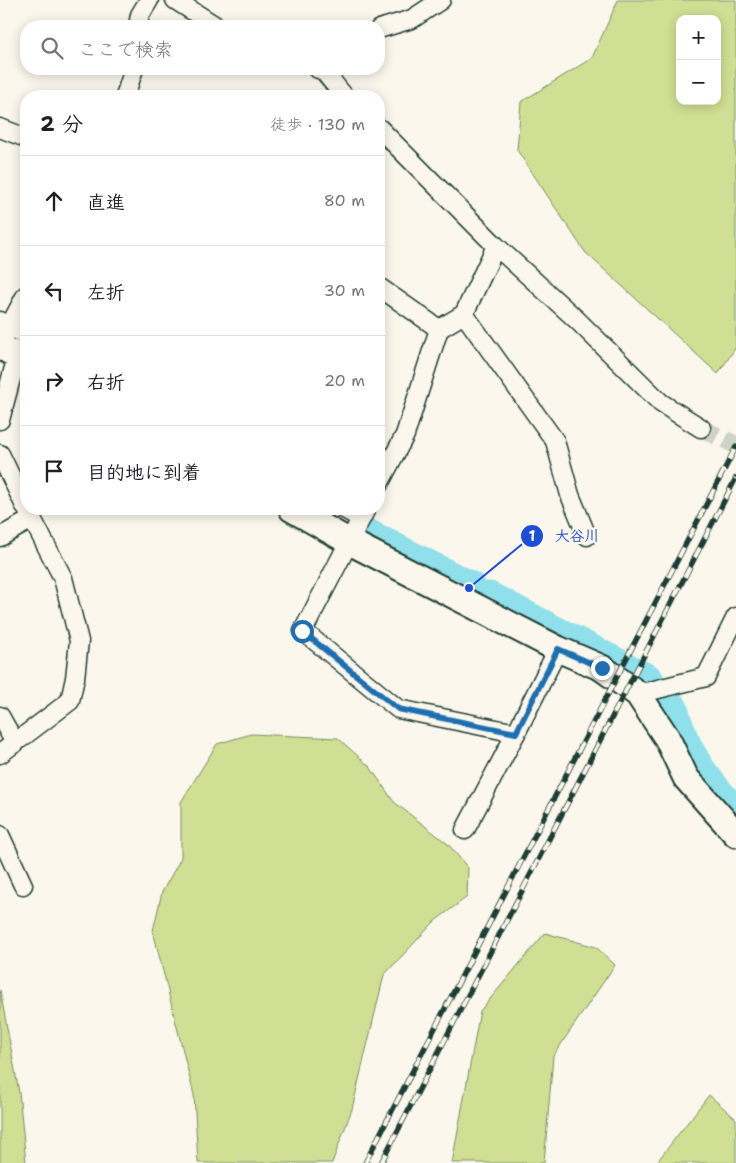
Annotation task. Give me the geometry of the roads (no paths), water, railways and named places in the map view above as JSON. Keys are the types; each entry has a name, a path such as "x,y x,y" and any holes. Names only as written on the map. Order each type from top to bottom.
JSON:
{"street":[{"path":"139,20 149,0"},
{"path":"175,0 207,20"},
{"path":"385,27 412,19 441,0"},
{"path":"127,90 132,75"},
{"path":"327,75 339,90"},
{"path":"0,128 20,136"},
{"path":"385,134 496,246 577,320 662,403 702,428"},
{"path":"385,473 405,435 439,329 464,314 496,246"},
{"path":"385,290 439,329"},
{"path":"0,420 11,341 20,313"},
{"path":"464,314 555,440 570,495 587,536"},
{"path":"0,454 20,495"},
{"path":"0,536 24,515"},
{"path":"0,754 70,701 80,641 63,578 30,515"},
{"path":"302,515 348,541 558,649 602,668 638,694 667,738 686,778 736,834"},
{"path":"362,515 302,631 398,709 516,733"},
{"path":"638,694 706,677 734,625"},
{"path":"465,830 558,649"},
{"path":"0,716 15,743"},
{"path":"0,835 23,885"}],"waterway":[{"path":"365,535 469,588"},
{"path":"489,599 647,681"},
{"path":"671,709 681,740 688,753 714,791 736,815"}],"tunnel":[{"path":"701,428 736,445"}],"railway":[{"path":"365,1163 736,447"},
{"path":"381,1163 736,478"}],"place":[{"name":"大谷川","path":"469,588"}]}
